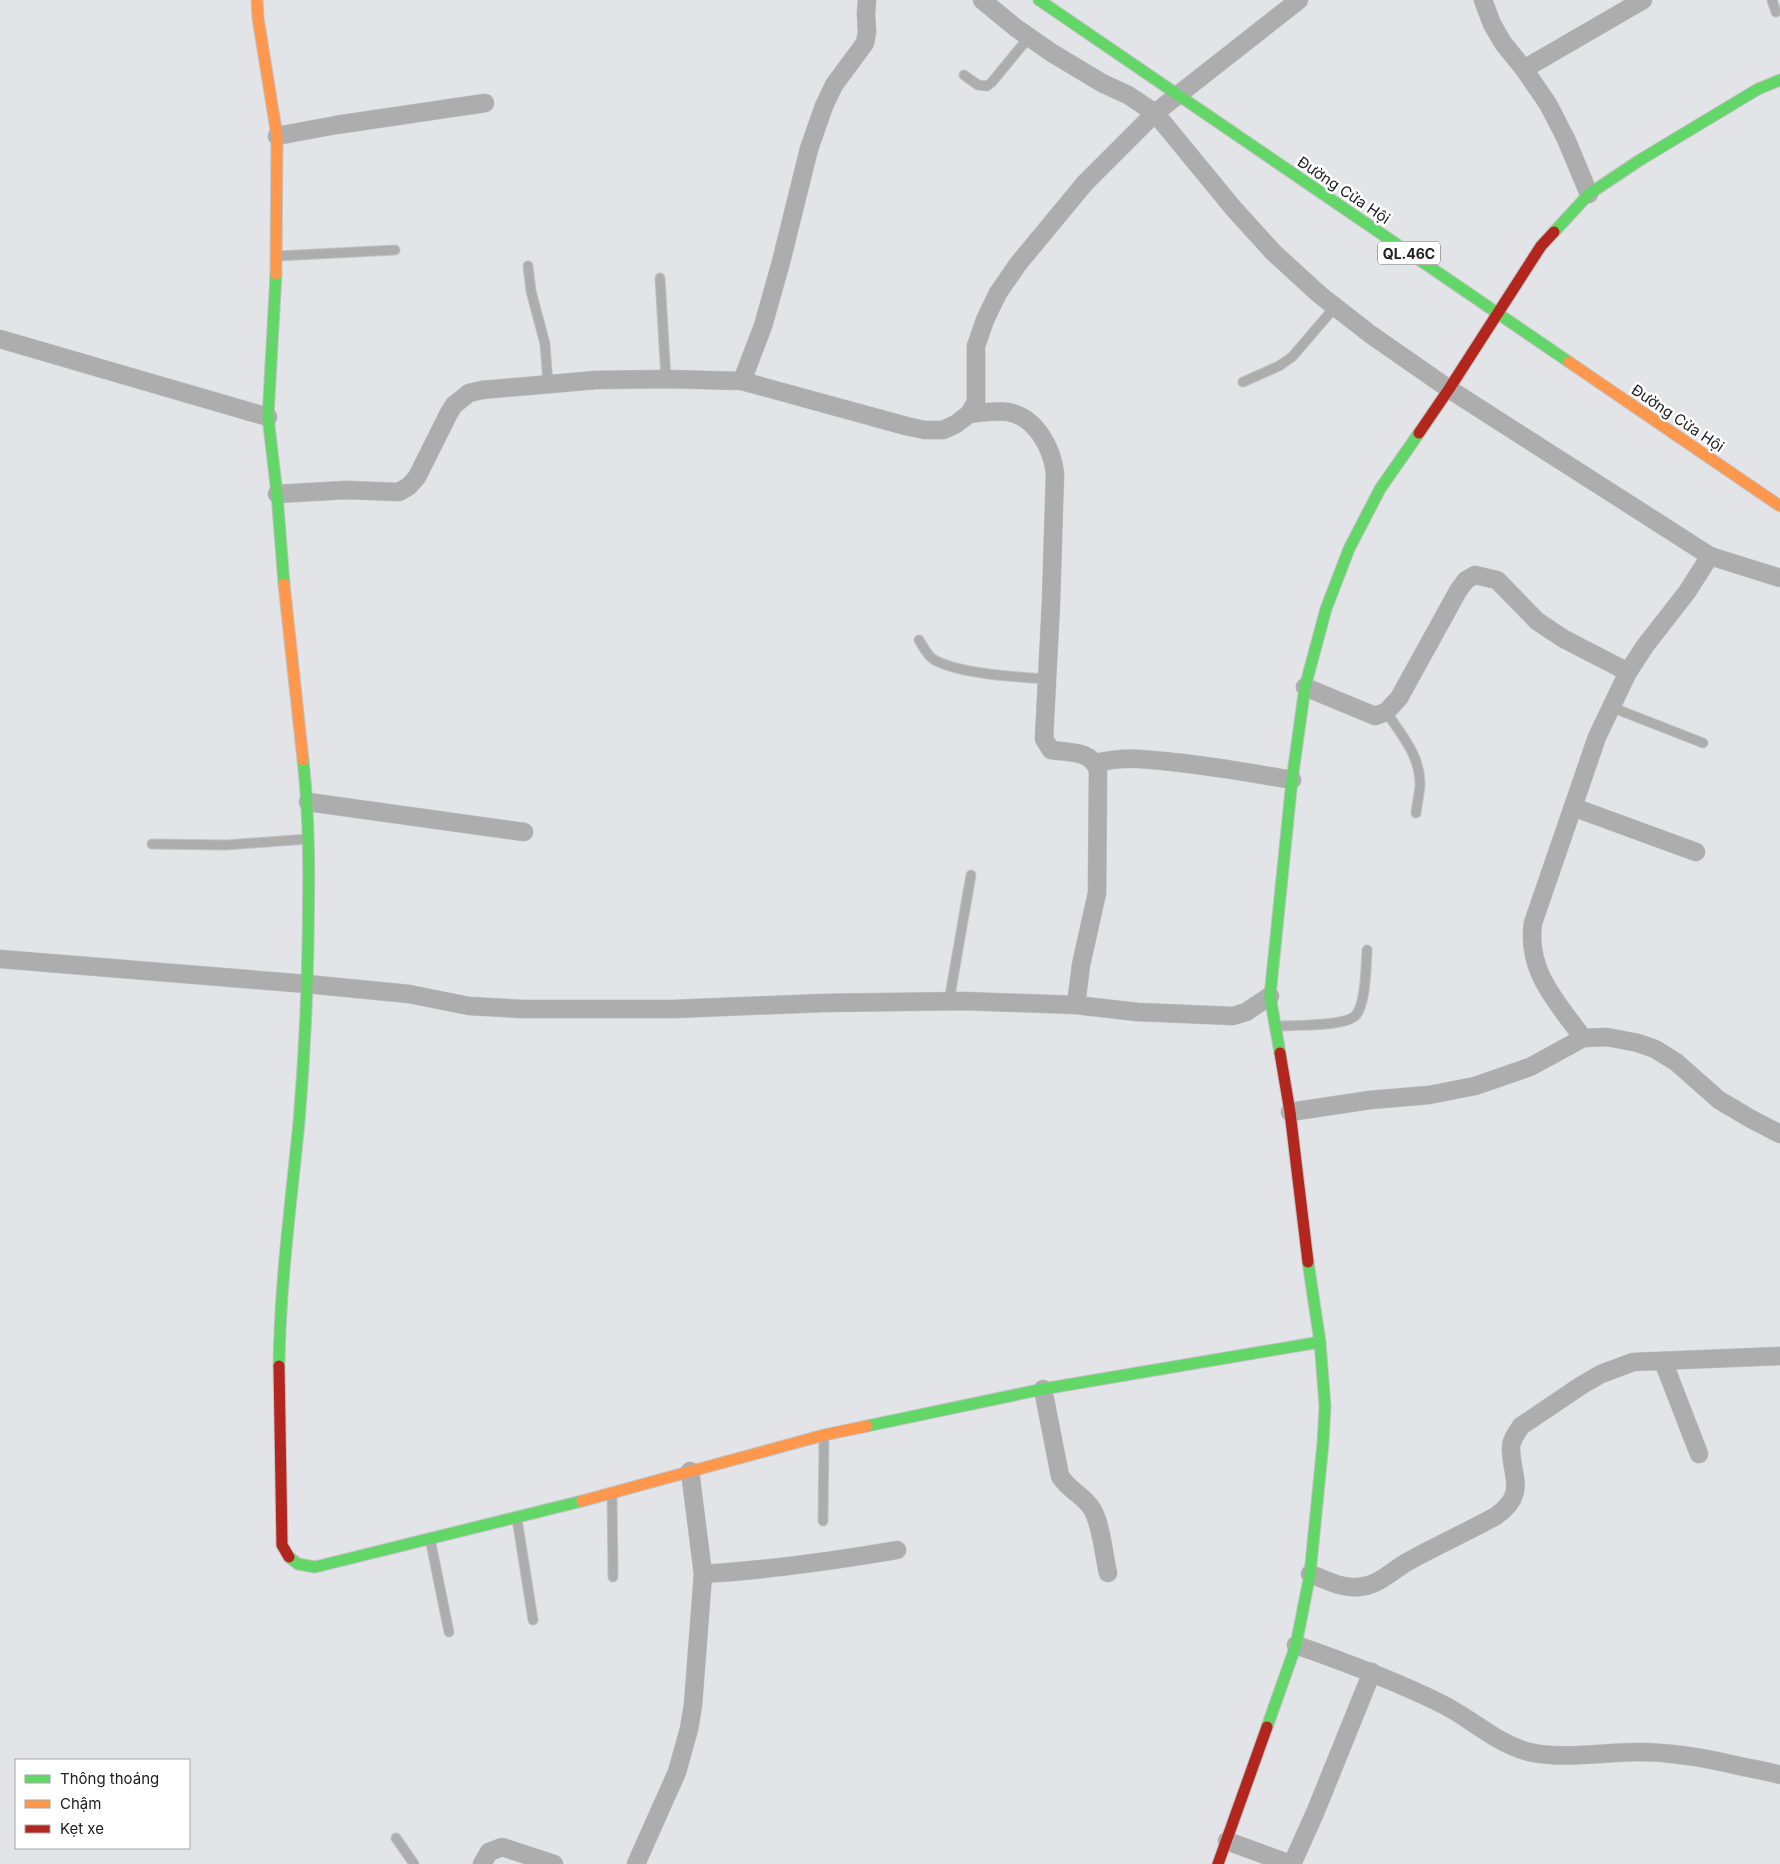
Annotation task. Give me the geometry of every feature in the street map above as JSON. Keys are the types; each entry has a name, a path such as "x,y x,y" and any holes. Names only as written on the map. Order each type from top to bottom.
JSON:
{"street":[{"path":"257,0 258,18 277,136 277,256 268,417 277,494 286,613 308,802 307,984 299,1120 287,1233 279,1340 278,1397 282,1545 288,1557 293,1562 303,1566 315,1567 612,1494 824,1435 1043,1389 1320,1342"},
{"path":"742,381 763,326 782,262 809,149 824,106 834,85 865,43 867,0"},
{"path":"982,0 1029,37 1102,83 1128,95 1154,113 1234,210 1274,253 1320,296 1370,334 1449,389 1710,556 1780,578"},
{"name":"Đường Cửa Hội","path":"1039,0 1780,506"},
{"path":"277,494 346,490 399,492 414,482 449,413 454,405 469,393 548,383 666,379 742,381 925,430 943,430 956,424 969,414 976,402 976,346 984,320 998,293 1018,264 1085,183 1154,113 1299,0"},
{"path":"1483,0 1492,24 1503,43 1524,69 1553,112 1589,194"},
{"path":"1524,69 1643,0"},
{"path":"1218,1864 1296,1645 1310,1574 1323,1443 1325,1406 1320,1342 1305,1245 1290,1112 1270,996 1292,780 1305,687 1326,610 1349,549 1380,489 1449,389 1541,246 1589,194 1640,160 1758,89 1780,80"},
{"path":"277,136 336,125 485,103"},
{"path":"0,339 268,417"},
{"path":"969,414 1007,412 1021,416 1041,435 1053,458 1054,493 1044,739 1051,750 1088,756 1096,763 1098,771 1097,893 1081,965 1076,1005"},
{"path":"1583,1038 1535,966 1531,948 1533,923 1597,737 1611,706 1628,672 1645,646 1687,592 1710,556"},
{"path":"1305,687 1375,716 1386,712 1399,698 1458,591 1466,580 1475,576 1497,580 1537,621 1564,639 1628,672"},
{"path":"1096,763 1113,758 1129,757 1195,764 1292,780"},
{"path":"308,802 524,832"},
{"path":"1573,807 1696,852"},
{"path":"0,959 307,984 409,994 469,1006 522,1009 673,1009 823,1003 949,1001 1076,1005 1136,1012 1233,1016 1246,1012 1270,996"},
{"path":"1290,1112 1370,1100 1429,1094 1475,1086 1530,1067 1583,1038 1607,1037 1622,1039 1655,1049 1676,1062 1719,1100 1751,1120 1780,1134"},
{"path":"1310,1574 1342,1586 1357,1587 1370,1585 1382,1580 1407,1562 1496,1516 1507,1506 1515,1491 1516,1478 1511,1448 1515,1435 1521,1426 1601,1374 1633,1362 1780,1356"},
{"path":"1663,1361 1699,1454"},
{"path":"1043,1389 1060,1476 1070,1489 1084,1498 1093,1509 1108,1573"},
{"path":"636,1864 678,1772 689,1729 703,1574 690,1471"},
{"path":"703,1574 744,1572 829,1562 897,1550"},
{"path":"1296,1645 1372,1672 1468,1718 1500,1741 1532,1752 1556,1755 1662,1753 1701,1757 1779,1770"},
{"path":"1227,1841 1291,1864 1315,1813 1372,1672"},
{"path":"482,1864 489,1852 498,1847 510,1849 532,1861 554,1864"}],"lane":[{"path":"1772,0 1776,12"},
{"path":"964,75 978,85 986,86 992,82 1029,37"},
{"path":"277,256 395,250"},
{"path":"528,266 545,344 548,383"},
{"path":"660,278 666,379"},
{"path":"1243,382 1279,366 1292,357 1335,307"},
{"path":"919,640 932,659 956,668 993,674 1047,679"},
{"path":"1611,706 1703,743"},
{"path":"1386,712 1410,746 1418,768 1420,786 1416,813"},
{"path":"152,844 226,845 308,840"},
{"path":"949,1001 971,875"},
{"path":"1275,1026 1327,1023 1351,1019 1357,1013 1362,998 1368,950"},
{"path":"823,1521 824,1435"},
{"path":"612,1494 613,1577"},
{"path":"517,1517 533,1620"},
{"path":"430,1539 449,1632"},
{"path":"396,1838 414,1864"}],"traffic: fast":[{"path":"1039,0 1569,362"},
{"path":"1554,232 1589,194 1640,160 1758,89 1780,80"},
{"path":"276,274 268,417 277,494 284,584"},
{"path":"1280,1053 1270,996 1292,780 1305,687 1326,609 1349,549 1380,489 1419,433"},
{"path":"279,1366 284,1274 299,1122 306,1011 308,852 303,760"},
{"path":"1267,1727 1296,1645 1310,1574 1323,1443 1325,1406 1320,1342 1308,1262"},
{"path":"867,1426 1043,1389 1320,1342"},
{"path":"289,1557 298,1564 315,1567 582,1501"}],"traffic: slow":[{"path":"257,0 258,18 277,136 276,274"},
{"path":"1569,362 1780,506"},
{"path":"284,584 303,760"},
{"path":"582,1501 824,1435 867,1426"}],"traffic: jam":[{"path":"1419,433 1541,246 1554,232"},
{"path":"1280,1053 1290,1112 1308,1262"},
{"path":"279,1366 282,1545 289,1557"},
{"path":"1218,1864 1267,1727"}]}
